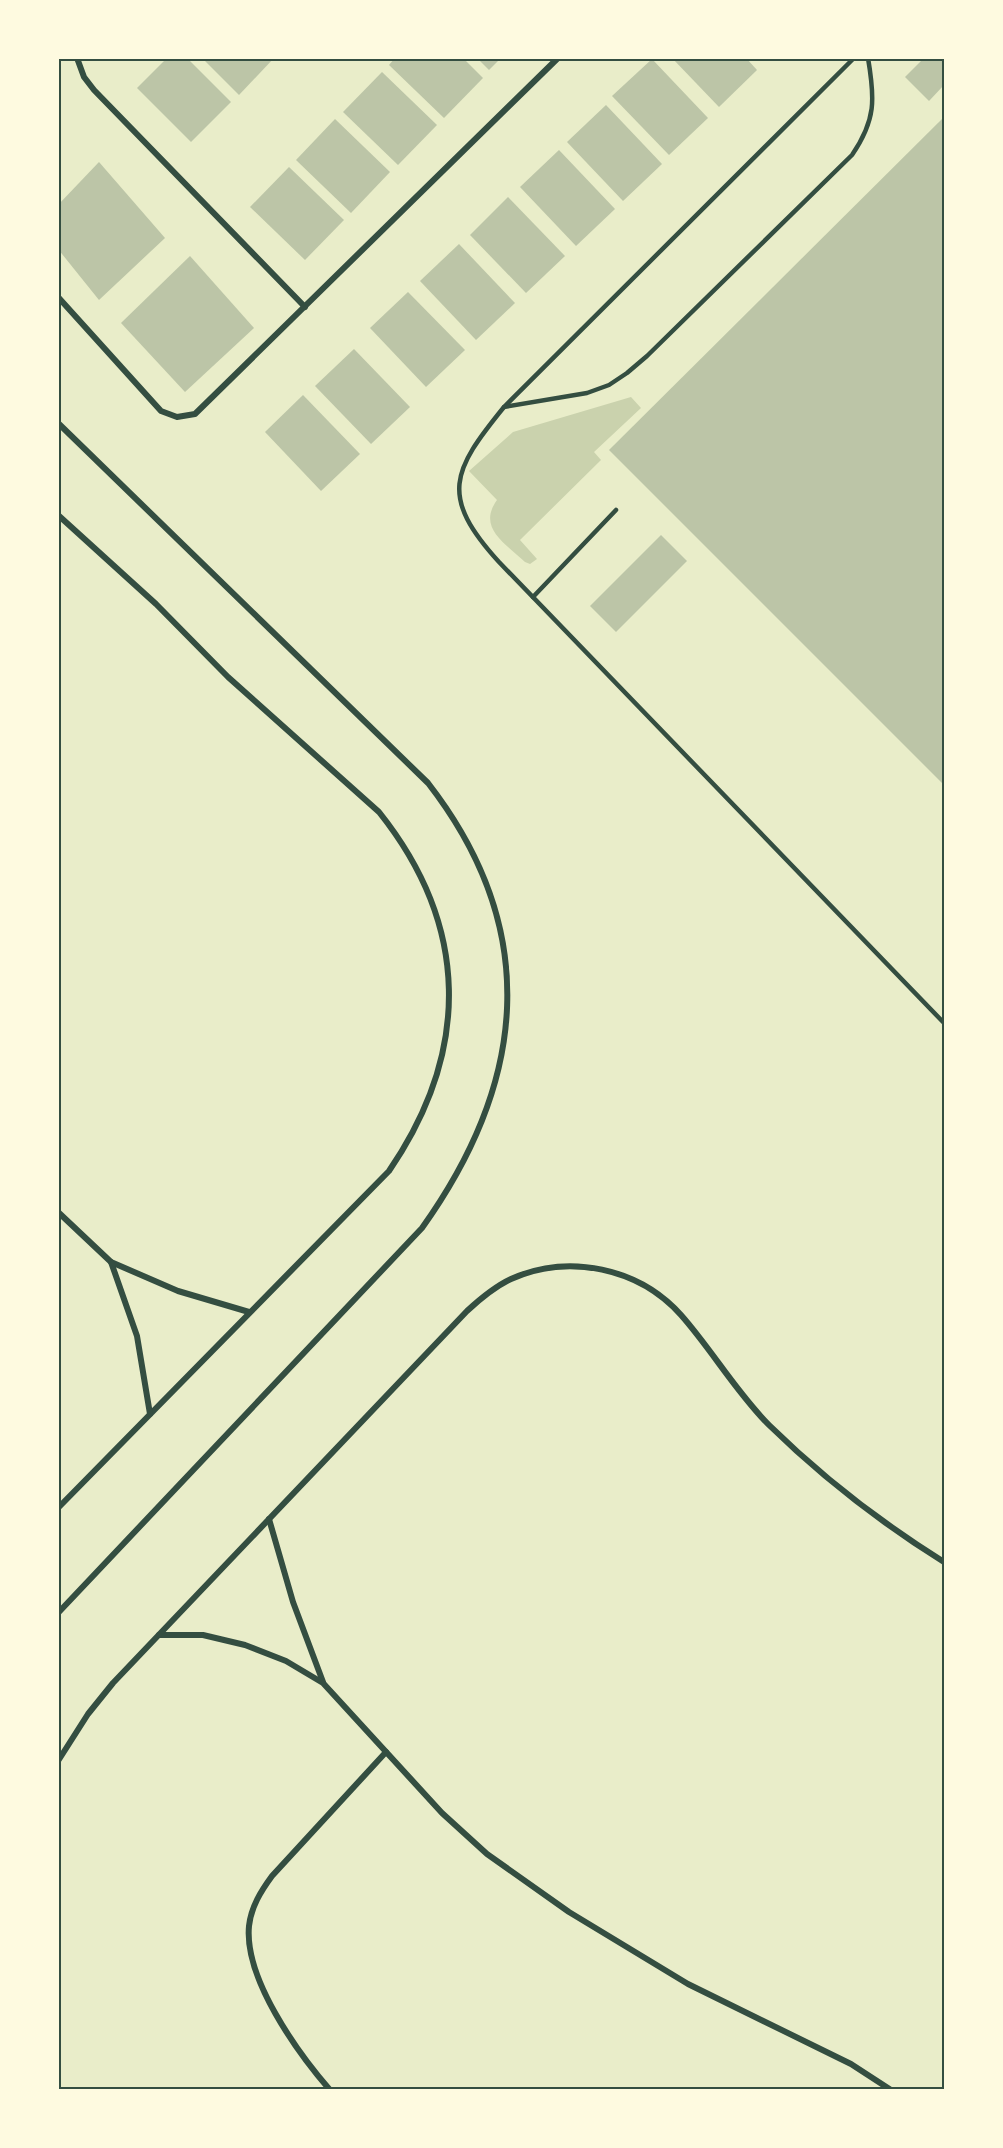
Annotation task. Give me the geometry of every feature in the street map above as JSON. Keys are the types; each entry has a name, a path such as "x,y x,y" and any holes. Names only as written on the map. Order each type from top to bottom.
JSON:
{"street":[{"path":"77,58 84,77 94,90 305,308"},
{"path":"58,297 155,404 169,415 186,417 202,409 558,58"},
{"path":"58,423 428,783 451,813 471,845 486,879 498,915 504,949 507,994 503,1051 482,1123 446,1195 422,1228 58,1613"},
{"path":"58,515 156,604 228,677 379,812 416,865 440,925 446,957 448,1022 438,1075 423,1116 389,1172 58,1508"},
{"path":"58,1212 111,1262 178,1291 249,1312"},
{"path":"111,1262 137,1336 150,1414"},
{"path":"58,1761 88,1714 113,1683 467,1311 487,1293 510,1279 535,1270 562,1266 589,1266 615,1272 640,1282 663,1297 682,1316 730,1381 805,1461 895,1531 945,1562"},
{"path":"269,1519 293,1602 323,1683"},
{"path":"159,1635 202,1635 245,1645 286,1660 323,1683 464,1835 569,1912 688,1984 851,2064 891,2090"},
{"path":"330,2090 290,2037 269,1999 252,1960 249,1926 261,1891 272,1876 386,1752"}],"lane":[{"path":"854,58 504,407 462,467 458,484 459,499 464,515 475,533 533,597 945,1023"},
{"path":"504,407 587,393 609,385 648,356 852,155 866,135 873,112 873,88 868,58"},
{"path":"533,597 616,510"}],"green space":[{"path":"631,397 641,408 594,452 601,460 520,540 537,559 530,564 525,562 496,534 490,519 497,500 469,471 513,432"}],"building":[{"path":"167,58 187,58 231,102 191,142 137,88"},
{"path":"202,58 274,58 239,95"},
{"path":"395,58 463,58 483,78 444,118 389,65"},
{"path":"477,58 501,58 489,70"},
{"path":"672,58 746,58 757,70 719,107"},
{"path":"924,58 944,58 944,85 929,101 905,77"},
{"path":"652,59 708,118 669,155 612,96"},
{"path":"382,72 437,125 398,165 343,112"},
{"path":"606,105 662,164 623,201 567,142"},
{"path":"944,117 944,785 609,450"},
{"path":"335,119 390,172 351,213 296,160"},
{"path":"559,150 615,209 576,246 520,187"},
{"path":"99,162 165,238 99,300 58,249 58,205"},
{"path":"289,167 344,220 305,260 250,207"},
{"path":"508,197 565,256 526,293 470,235"},
{"path":"459,244 515,303 476,340 420,281"},
{"path":"190,256 254,328 185,392 121,323"},
{"path":"408,292 465,350 426,387 370,328"},
{"path":"354,349 410,407 371,444 315,386"},
{"path":"303,395 360,454 321,491 265,432"},
{"path":"661,535 687,561 616,632 590,606"}]}
